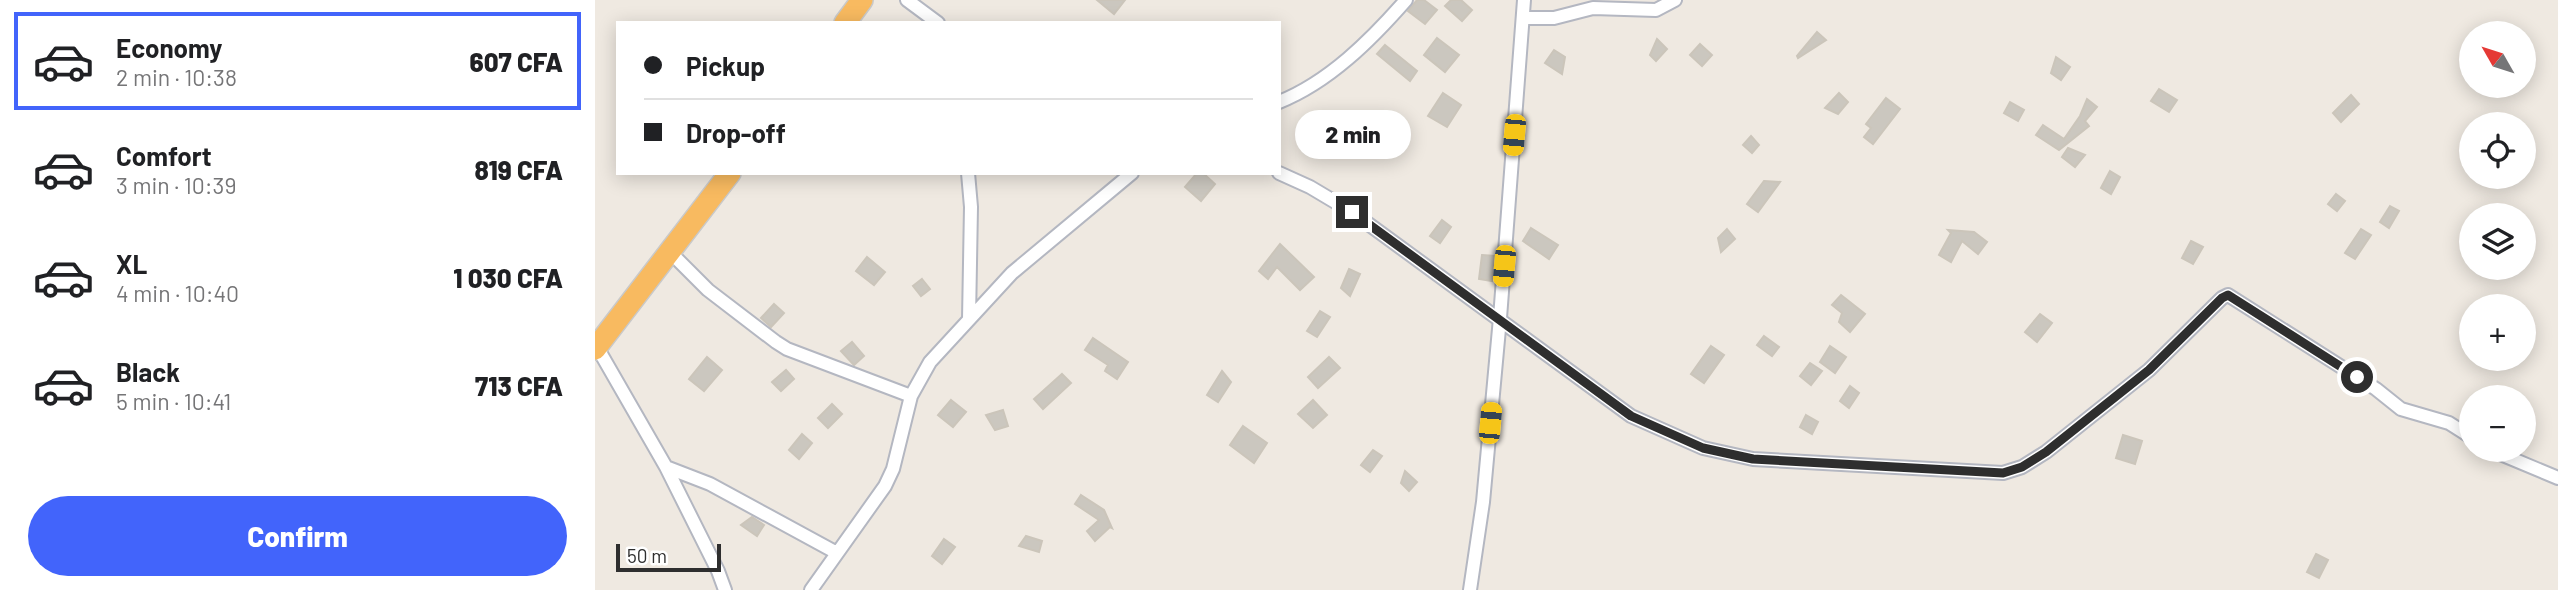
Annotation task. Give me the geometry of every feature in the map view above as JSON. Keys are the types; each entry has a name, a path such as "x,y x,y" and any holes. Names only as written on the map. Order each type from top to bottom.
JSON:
{"highway":[{"path":"846,21 862,0"},
{"path":"596,348 728,175"}],"street":[{"path":"907,0 935,21"},
{"path":"1281,101 1334,70 1371,38 1404,0"},
{"path":"1470,590 1483,502 1500,318 1524,0"},
{"path":"1523,18 1554,18 1593,8 1656,10 1675,0"},
{"path":"1281,174 1310,187 1352,212 1631,416 1719,453 1753,459 2003,473 2022,467 2046,452 2139,378 2228,295 2376,388 2402,409 2449,423 2459,429"},
{"path":"968,175 971,208 969,319"},
{"path":"810,590 875,502 893,469 911,396 930,362 1012,273 1130,175"},
{"path":"670,252 708,290 787,349 911,396"},
{"path":"596,348 666,467 725,590"},
{"path":"2520,462 2558,478"},
{"path":"666,467 710,484 837,553"}],"building":[{"path":"1097,0 1125,0 1114,14"},
{"path":"1417,0 1424,0 1437,10 1425,24 1408,11"},
{"path":"1451,0 1461,0 1472,10 1462,21 1445,6"},
{"path":"1817,32 1826,40 1798,58 1797,56"},
{"path":"1437,38 1459,55 1445,72 1424,55"},
{"path":"1657,39 1667,49 1656,61 1650,55"},
{"path":"1700,44 1712,55 1702,66 1690,55"},
{"path":"1385,45 1417,71 1410,81 1377,54"},
{"path":"1554,50 1565,57 1562,74 1545,63"},
{"path":"2056,57 2070,67 2061,80 2051,73"},
{"path":"2159,89 2177,100 2169,112 2151,101"},
{"path":"1443,93 1461,105 1447,127 1428,116"},
{"path":"1839,93 1848,102 1838,114 1825,108"},
{"path":"2351,95 2359,104 2341,122 2333,113"},
{"path":"1886,98 1900,109 1873,144 1864,137 1871,128 1866,124"},
{"path":"2087,99 2097,107 2085,121 2089,126 2059,150 2036,135 2043,125 2064,139 2080,116"},
{"path":"2010,102 2024,110 2018,121 2004,113"},
{"path":"1751,136 1759,145 1752,153 1743,145"},
{"path":"2068,148 2085,155 2075,167 2062,157"},
{"path":"2110,171 2120,177 2111,194 2101,188"},
{"path":"1195,175 1205,175 1215,184 1201,201 1185,187"},
{"path":"1764,181 1780,182 1758,212 1747,204"},
{"path":"2336,194 2345,201 2337,211 2328,204"},
{"path":"2390,206 2399,211 2389,228 2380,222"},
{"path":"1442,220 1451,227 1440,243 1430,236"},
{"path":"1531,228 1558,245 1549,259 1523,241"},
{"path":"1727,229 1735,239 1721,252 1718,238"},
{"path":"2361,229 2371,235 2355,259 2345,253"},
{"path":"1948,230 1974,232 1987,242 1978,254 1962,241 1951,262 1939,255 1951,233"},
{"path":"2191,241 2203,247 2193,264 2182,258"},
{"path":"1280,244 1314,277 1300,290 1277,267 1268,279 1259,271"},
{"path":"1482,255 1495,256 1492,281 1479,279"},
{"path":"867,257 885,272 874,285 856,271"},
{"path":"1349,269 1360,274 1350,296 1341,288"},
{"path":"922,279 930,289 921,296 913,286"},
{"path":"1841,295 1865,314 1850,332 1839,322 1842,313 1832,305"},
{"path":"774,304 784,313 771,327 761,318"},
{"path":"1320,311 1330,317 1317,337 1307,331"},
{"path":"2040,314 2052,323 2037,342 2025,332"},
{"path":"1764,336 1779,347 1772,356 1757,345"},
{"path":"1093,338 1128,362 1117,379 1105,371 1108,365 1085,350"},
{"path":"852,342 864,356 854,365 841,351"},
{"path":"1711,346 1724,355 1704,383 1691,374"},
{"path":"1830,346 1846,357 1835,373 1820,362"},
{"path":"707,357 722,370 704,391 689,379"},
{"path":"1329,357 1340,368 1318,388 1308,377"},
{"path":"1810,363 1822,371 1811,385 1800,376"},
{"path":"786,370 794,379 781,391 772,382"},
{"path":"1222,371 1231,382 1218,402 1207,395"},
{"path":"1062,374 1071,383 1043,409 1034,399"},
{"path":"1850,386 1859,393 1849,408 1840,401"},
{"path":"951,400 966,412 953,427 938,415"},
{"path":"1313,400 1327,415 1313,428 1298,414"},
{"path":"832,404 842,414 828,428 818,418"},
{"path":"1003,410 1008,426 995,430 986,415"},
{"path":"1806,415 1818,422 1812,434 1800,427"},
{"path":"1243,426 1267,443 1254,463 1230,445"},
{"path":"802,434 812,443 799,459 789,450"},
{"path":"2123,435 2142,441 2135,464 2116,458"},
{"path":"1373,450 1382,456 1370,472 1361,465"},
{"path":"1405,471 1417,482 1409,491 1401,483"},
{"path":"1081,495 1104,510 1112,528 1095,541 1087,531 1099,520 1075,504"},
{"path":"752,517 764,525 757,536 741,525"},
{"path":"1026,536 1042,541 1039,552 1019,546"},
{"path":"944,539 955,547 942,564 932,556"},
{"path":"2316,554 2328,560 2319,578 2307,572"}],"route":[{"path":"1352,212 1631,416 1703,448 1753,459 2003,473 2013,471 2046,452 2149,370 2228,295 2357,377"}]}
